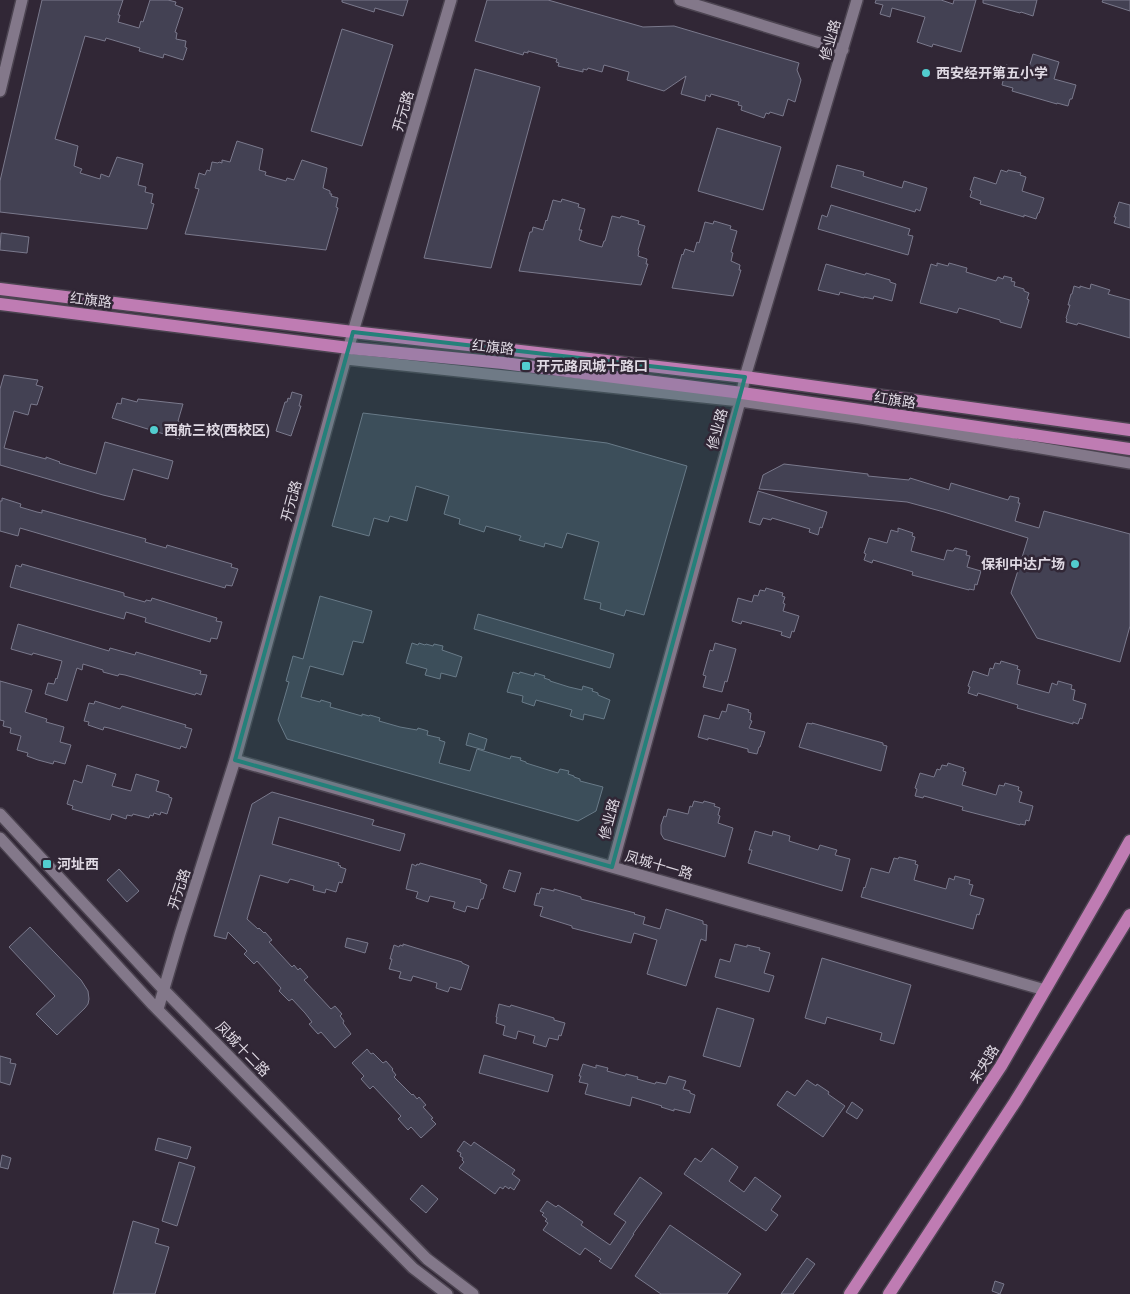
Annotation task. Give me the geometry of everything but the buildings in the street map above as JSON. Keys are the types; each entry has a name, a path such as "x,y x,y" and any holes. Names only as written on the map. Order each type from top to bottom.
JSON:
{"main road":[{"name":"红旗路","path":"0,289 745,377 1130,430"},
{"name":"红旗路","path":"0,304 347,354 503,363 1130,449"},
{"name":"未央路","path":"850,1294 1001,1066 1102,894 1130,842"},
{"path":"889,1294 1014,1102 1130,915"}],"street":[{"path":"0,91 22,0"},
{"name":"开元路","path":"158,1009 235,760 353,332 451,0"},
{"path":"680,0 843,50"},
{"name":"修业路","path":"612,867 745,377 857,0"},
{"path":"741,397 1130,463"},
{"name":"凤城十一路","path":"235,760 1045,990"},
{"name":"凤城十二路","path":"0,814 163,989 427,1259 473,1294"},
{"path":"0,838 158,1009 413,1268 447,1294"}],"highlighted area":[{"path":"353,332 745,377 612,867 235,760"}],"place":[{"name":"西安经开第五小学","path":"926,73"},
{"name":"开元路凤城十路口","path":"526,366"},
{"name":"西航三校(西校区)","path":"154,430"},
{"name":"保利中达广场","path":"1075,564"},
{"name":"河址西","path":"47,864"}]}
